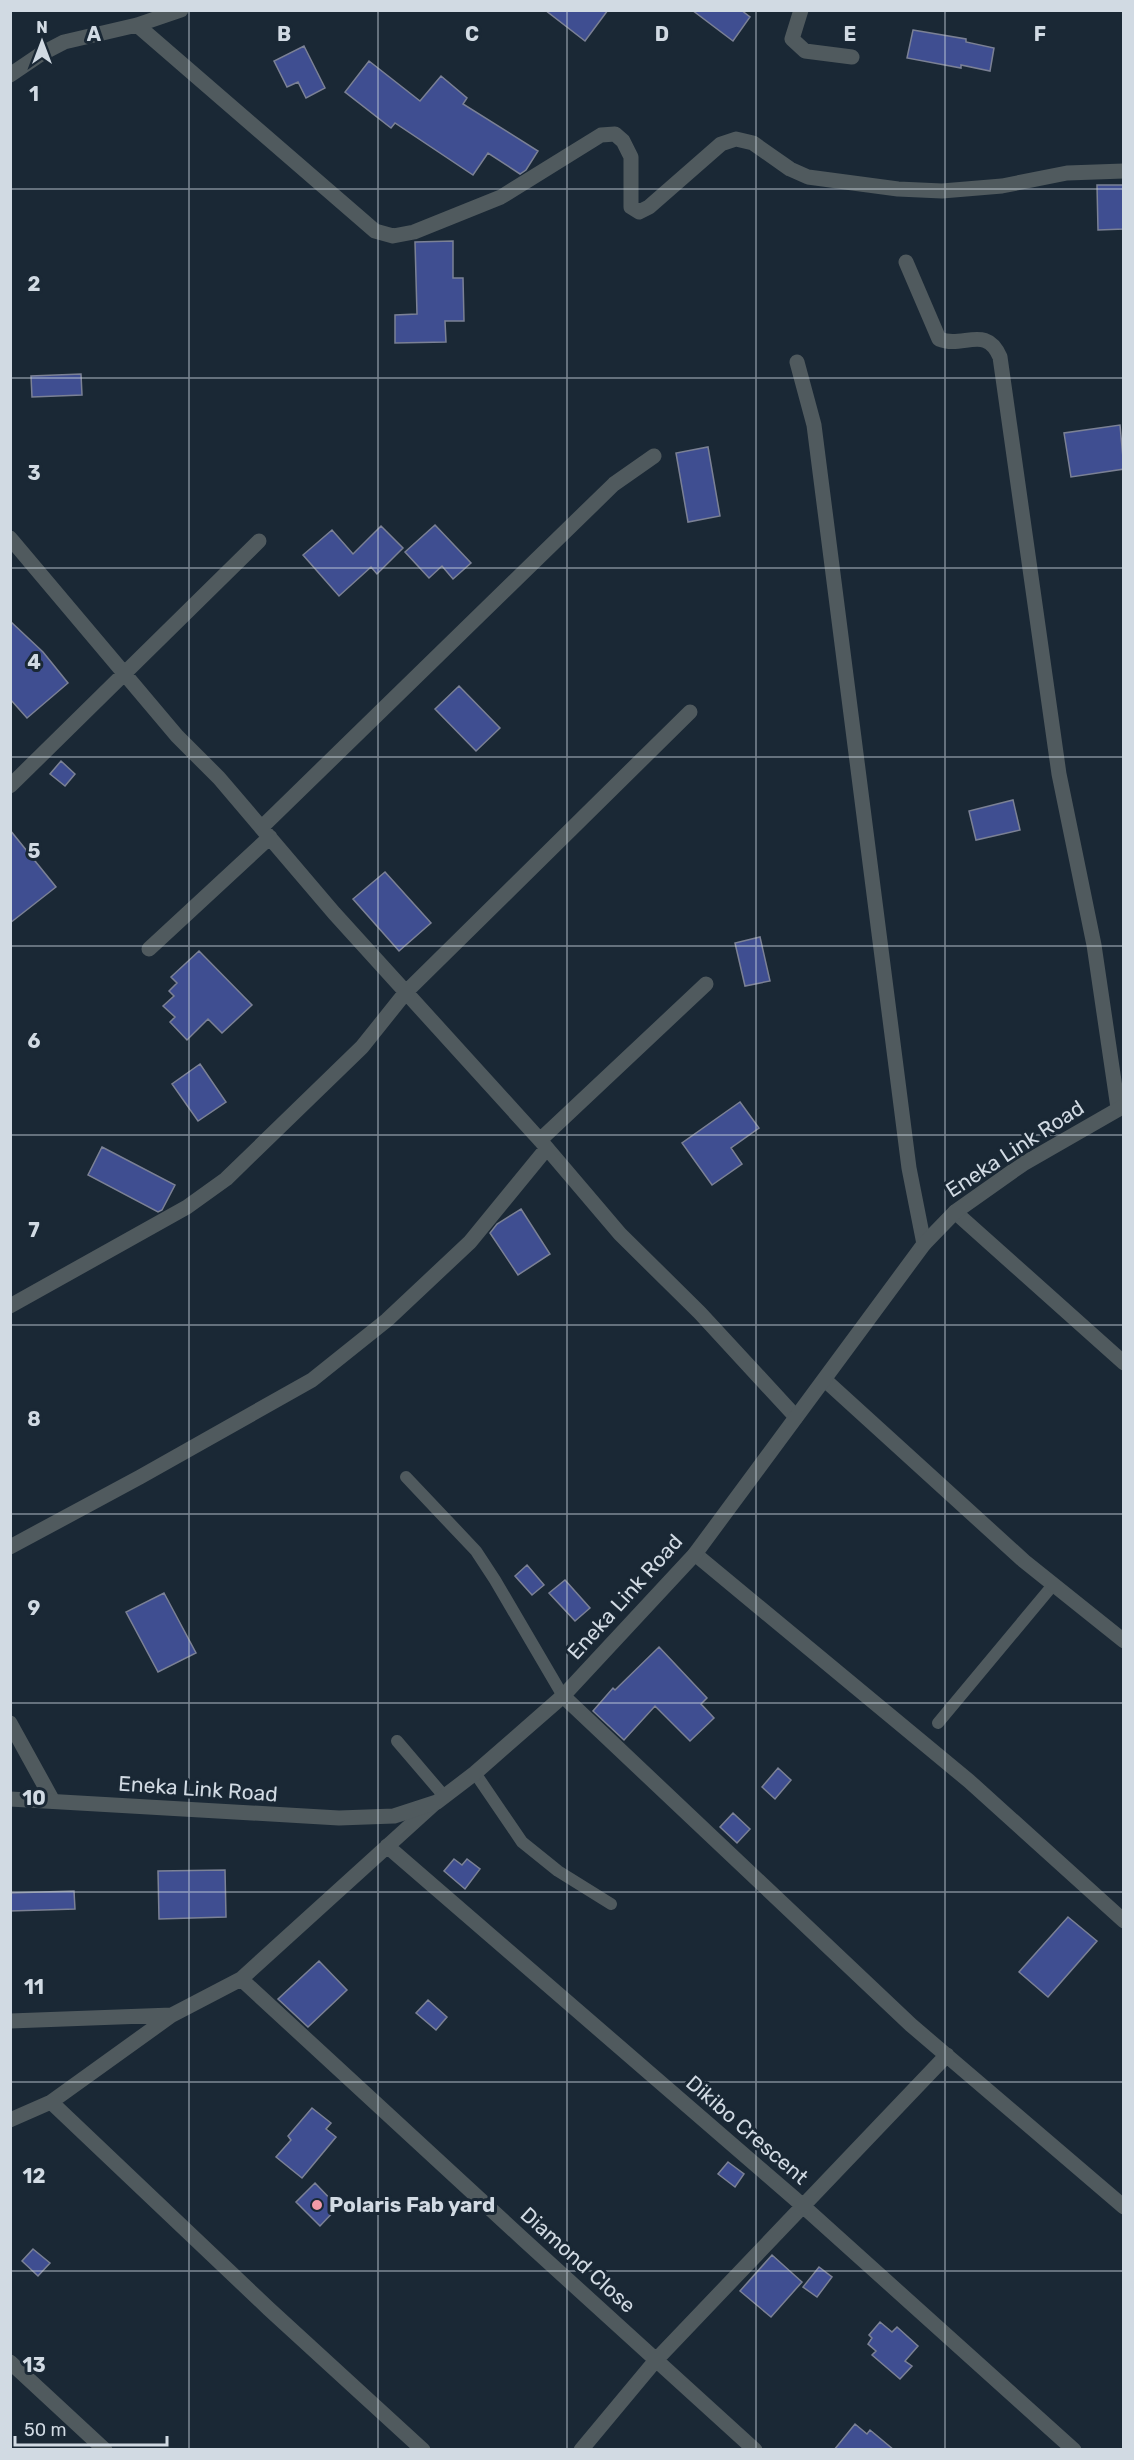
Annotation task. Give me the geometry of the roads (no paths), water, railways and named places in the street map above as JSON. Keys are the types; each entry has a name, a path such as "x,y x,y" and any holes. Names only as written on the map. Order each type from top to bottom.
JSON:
{"street":[{"path":"10,75 64,42 137,25 181,10"},
{"path":"801,10 792,39 806,51 852,57"},
{"path":"137,25 375,231 393,237 414,232 501,197 600,135 615,134 628,150 631,158 631,207 639,212 649,207 721,144 736,139 753,143 790,169 808,177 898,189 942,191 1002,186 1067,172 1124,171"},
{"path":"906,262 939,339 947,342 987,340 995,346 1000,357 1059,774 1094,945 1120,1107"},
{"path":"797,362 813,425 909,1168 924,1244"},
{"path":"149,949 606,492 654,456"},
{"path":"10,538 177,736 219,778 334,913 544,1144 620,1234 700,1313 796,1418"},
{"path":"10,786 259,541"},
{"path":"10,1306 187,1208 226,1179 362,1047 406,992 690,712"},
{"path":"10,1546 140,1477 312,1380 387,1320 470,1242 544,1144 706,984"},
{"name":"Eneka Link Road","path":"10,1799 339,1818 394,1816 440,1799 475,1773 563,1696 695,1554 924,1244 955,1212 1023,1164 1120,1107"},
{"path":"955,1212 1124,1363"},
{"path":"825,1380 1024,1562 1124,1641"},
{"path":"695,1554 969,1782 1124,1921"},
{"path":"563,1696 911,2025 1124,2207"},
{"path":"10,1723 53,1801"},
{"path":"10,2120 51,2102 172,2015 241,1979 440,1799"},
{"name":"Dikibo Crescent","path":"387,1846 803,2206 1074,2450"},
{"name":"Diamond Close","path":"241,1979 756,2450"},
{"path":"10,2021 172,2015"},
{"path":"581,2450 656,2360 947,2055"},
{"path":"51,2102 269,2309 423,2450"},
{"path":"10,2362 105,2450"}],"lane":[{"path":"406,1477 476,1551 563,1696"},
{"path":"938,1723 1053,1585"},
{"path":"397,1741 440,1799"},
{"path":"475,1773 522,1842 558,1871 611,1904"}],"place":[{"name":"Polaris Fab yard","path":"317,2205"}]}
